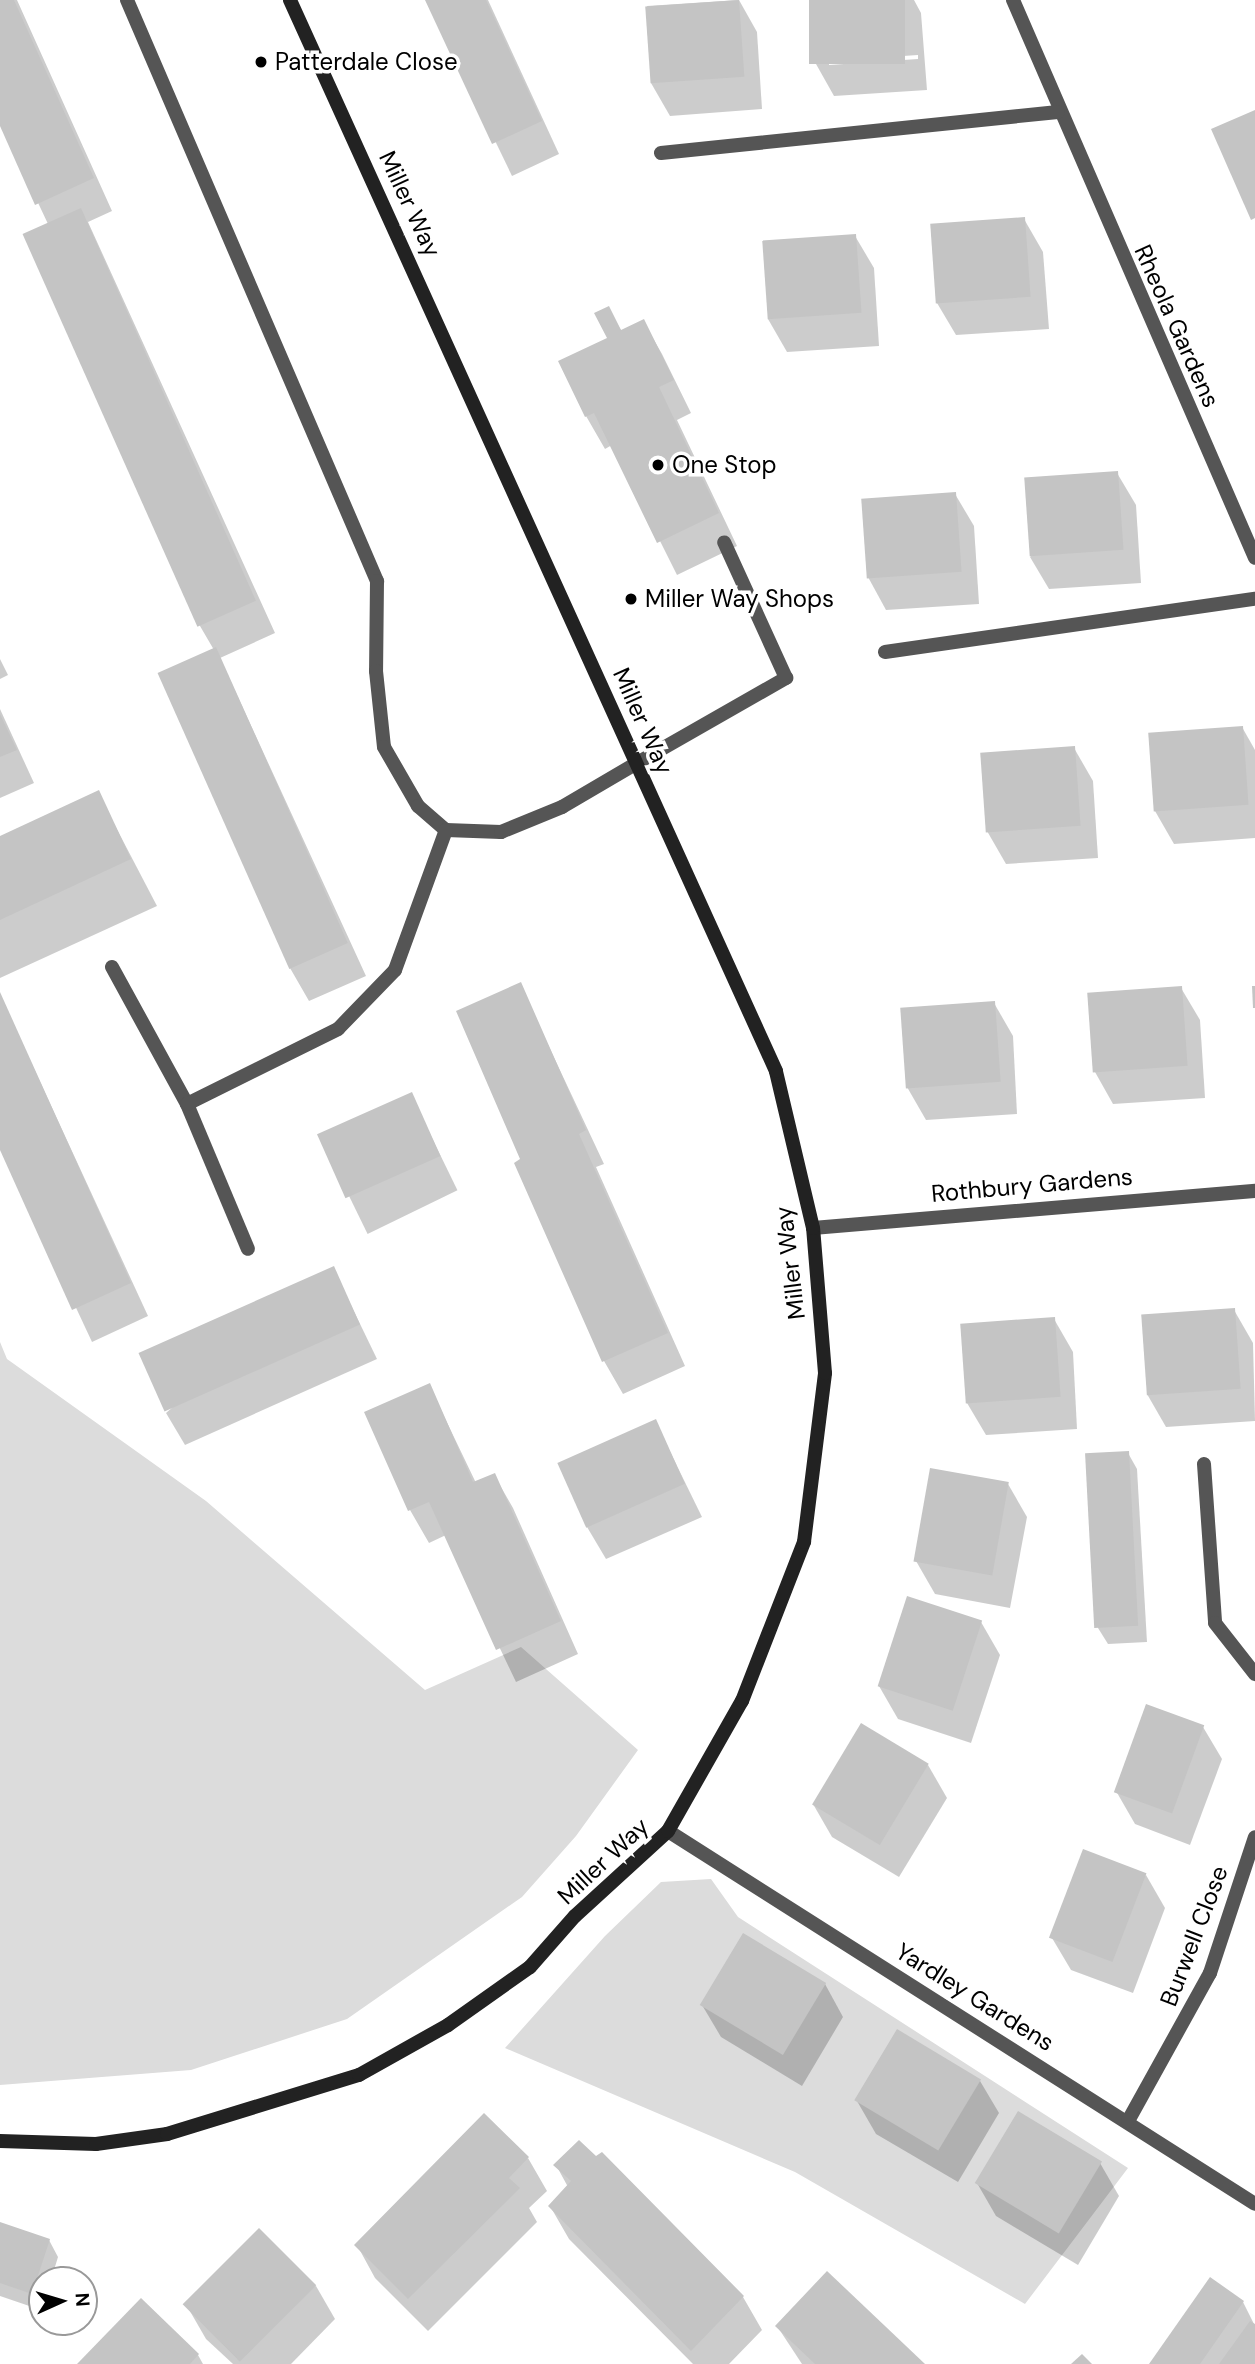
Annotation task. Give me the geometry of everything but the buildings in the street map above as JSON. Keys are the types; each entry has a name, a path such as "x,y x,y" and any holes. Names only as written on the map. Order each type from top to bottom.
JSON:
{"street":[{"path":"127,0 377,582 376,671 384,747 418,806 446,830 501,832 562,807 786,678 724,542"},
{"name":"Miller Way","path":"0,2141 96,2144 167,2134 359,2075 448,2025 530,1967 575,1916 668,1831 742,1701 804,1542 825,1373 813,1228 776,1071 290,0"},
{"name":"Rheola Gardens","path":"1013,0 1058,112 1255,558"},
{"path":"661,153 1058,112"},
{"path":"885,652 1255,599"},
{"path":"187,1104 338,1029 395,970 446,830"},
{"path":"112,967 187,1104 248,1249"},
{"name":"Rothbury Gardens","path":"813,1228 1255,1191"},
{"path":"1204,1464 1215,1623 1255,1674"},
{"name":"Yardley Gardens","path":"668,1831 1128,2120 1255,2204"},
{"name":"Burwell Close","path":"1128,2120 1210,1973 1255,1837"}],"shaded area":[{"path":"0,1342 7,1359 206,1501 425,1690 521,1647 638,1750 576,1836 522,1897 347,2019 191,2070 0,2085"},
{"path":"711,1879 738,1917 1128,2168 1025,2304 795,2172 505,2048 605,1936 661,1882"}],"place":[{"name":"Patterdale Close","path":"261,62"},
{"name":"One Stop","path":"658,465"},
{"name":"Miller Way Shops","path":"631,599"}]}
